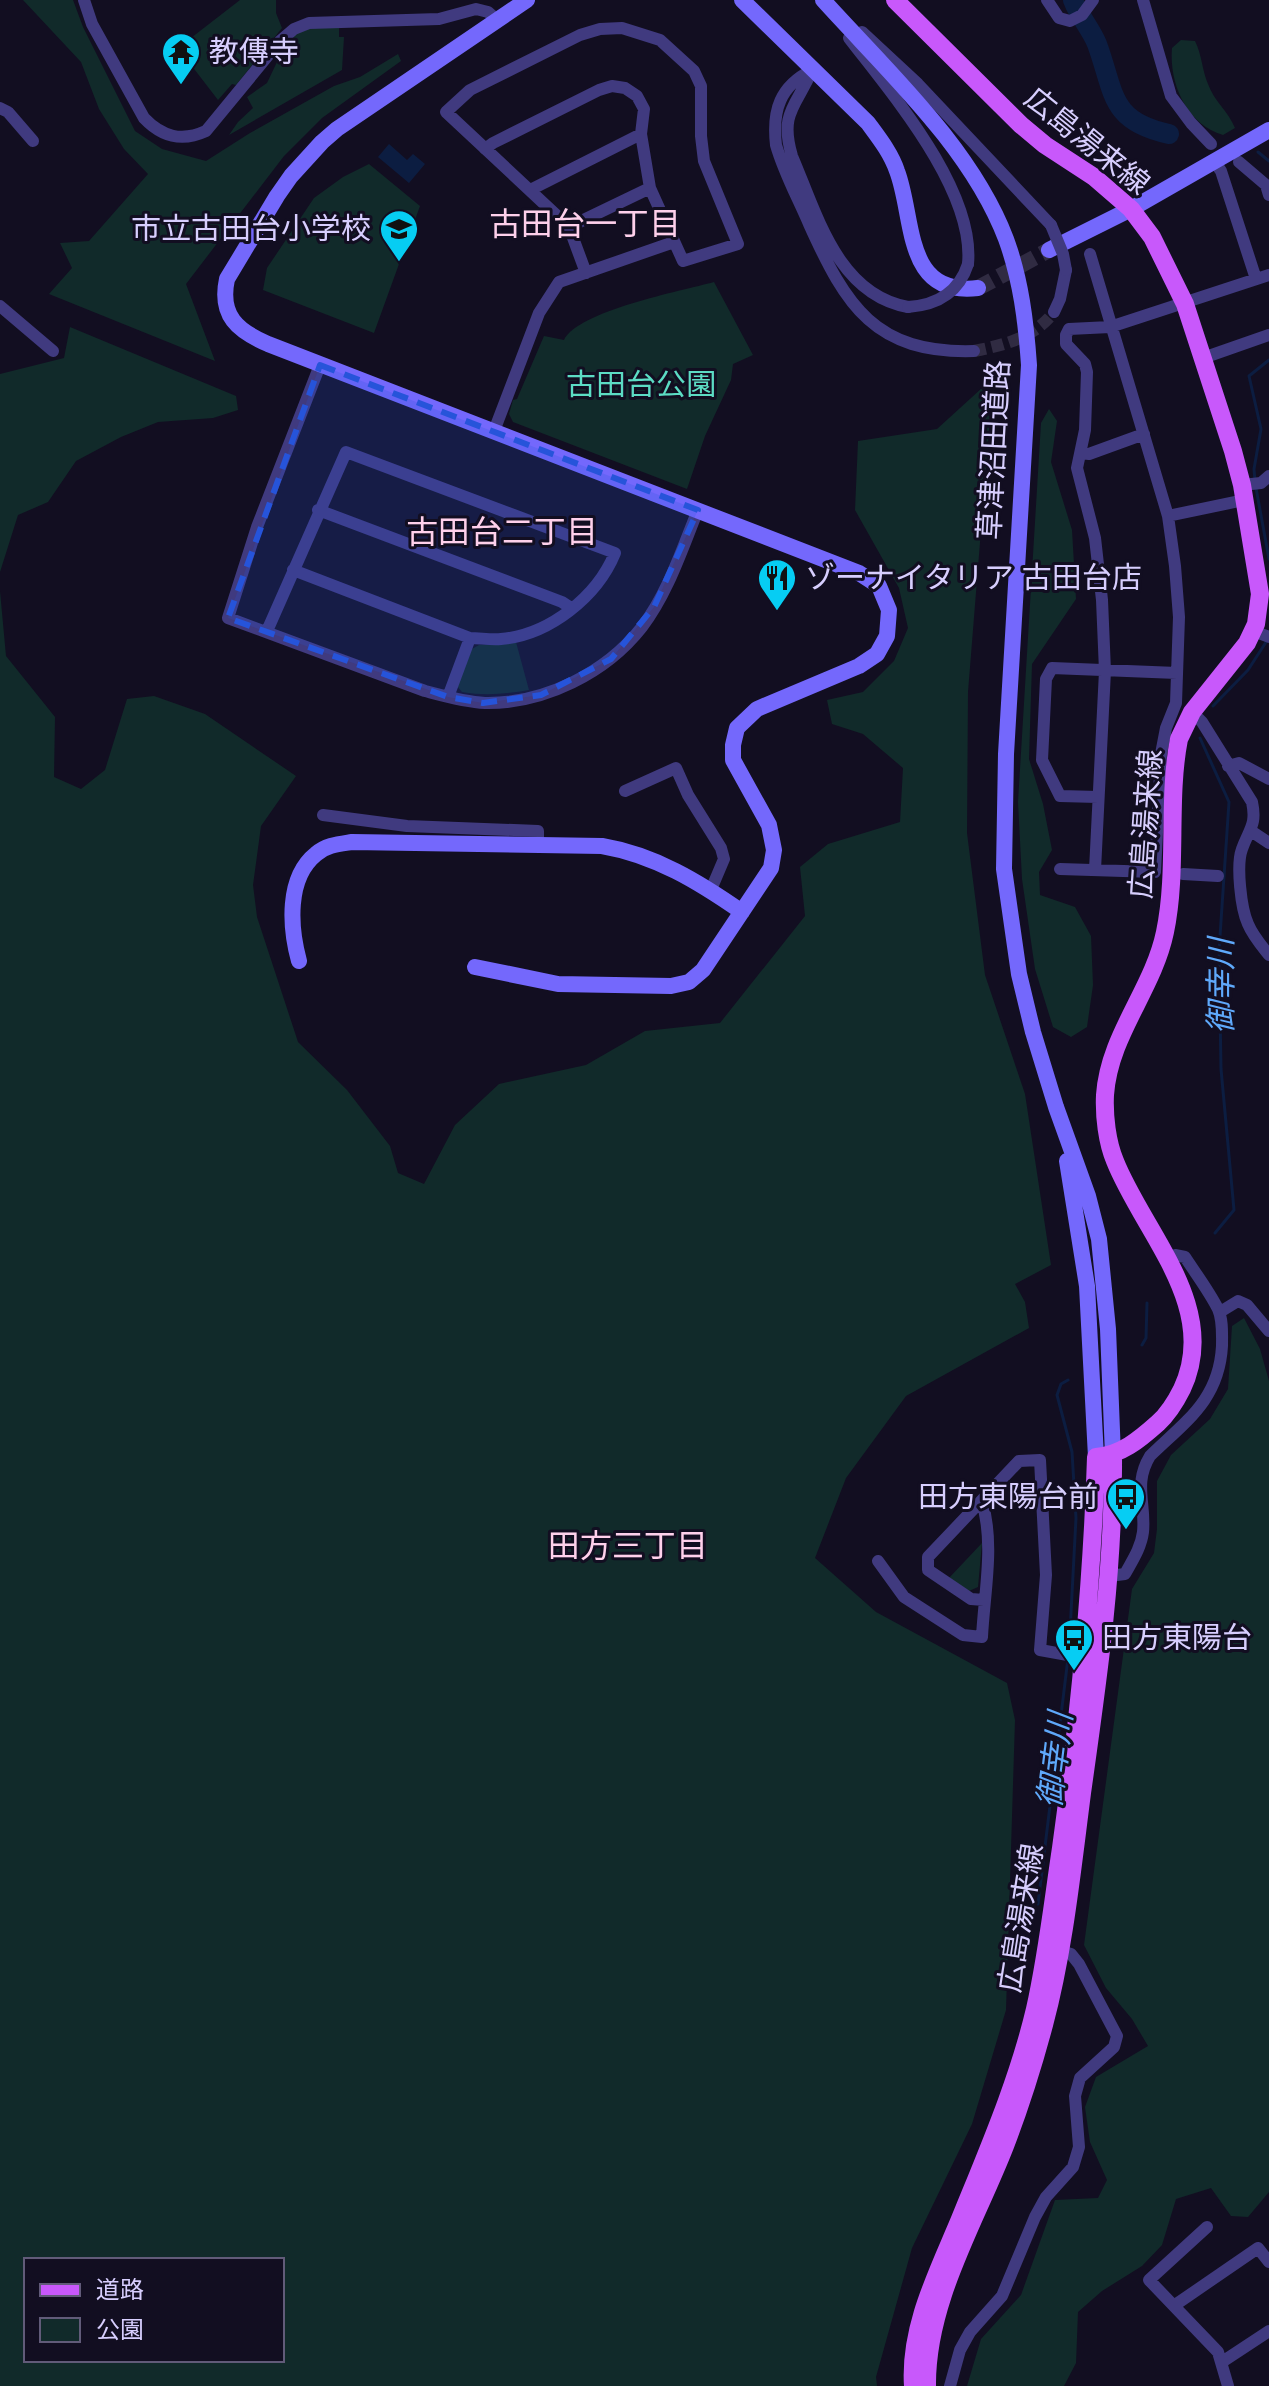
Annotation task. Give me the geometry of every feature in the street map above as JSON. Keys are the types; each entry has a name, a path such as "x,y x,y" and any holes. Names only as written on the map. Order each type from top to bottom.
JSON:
{"main road":[{"name":"広島湯来線","path":"895,0 1021,125 1094,177 1131,209 1152,237 1185,304 1203,358 1243,493 1260,594 1261,634 1184,725 1178,747 1166,930 1149,979 1115,1046 1105,1098 1113,1158 1134,1203 1167,1258 1188,1306 1192,1325 1191,1362 1178,1399 1162,1420 1104,1457"},
{"name":"広島湯来線","path":"927,2386 932,2333 940,2308 1015,2117 1045,2023 1093,1660 1109,1576 1104,1457"},
{"name":"広島湯来線","path":"1093,1660 1094,1539 1104,1457"},
{"name":"広島湯来線","path":"913,2386 919,2328 932,2284 1017,2071 1053,1949"}],"street":[{"path":"84,0 92,24 144,118 156,130 173,137 190,138 206,131 280,41 294,29 309,23 439,19 476,9 488,12 497,20"},
{"path":"475,967 558,984 671,986 689,982 703,970 771,868 774,850 769,825 733,760 737,728 757,709 859,666 877,654 887,636 889,610 879,586 859,573 320,365 250,336 239,328 227,307 224,293 232,268 291,176 337,129 527,0"},
{"path":"742,0 868,123 884,145 897,170 915,254 929,274 953,288 978,288"},
{"path":"812,70 790,111 788,141 832,247 844,266 868,291 883,300 908,307 934,303 949,295 959,285 968,264 970,247 943,172 906,112 824,0"},
{"path":"824,0 918,84 1051,225 1066,270 1054,312"},
{"name":"草津沼田道路","path":"824,0 940,130 966,165 1005,237 1018,278 1026,320 1029,365 1006,754 1004,869 1019,974 1056,1107 1088,1196 1099,1239 1108,1329 1104,1457"},
{"path":"1047,0 1059,18 1070,21 1093,0"},
{"path":"1143,0 1171,96 1211,144"},
{"path":"485,149 586,96 612,86 625,88 637,96 644,109 641,134 650,188 683,261 738,244 704,161 701,86 694,71 660,40 622,28 600,29 580,35 470,90 446,112 485,149 569,227 586,273"},
{"path":"812,70 796,78 787,88 774,130 781,161 835,281 863,315 902,340 925,348 974,351"},
{"path":"0,108 8,112 33,141"},
{"path":"1049,250 1131,209 1269,130"},
{"path":"530,190 641,134"},
{"path":"1095,870 1105,671 1102,600 1095,538 1077,468 1085,430 1087,372 1085,364 1066,344 1066,335 1069,329 1110,327 1263,277 1221,171 1214,161"},
{"path":"1239,162 1266,185 1269,195"},
{"path":"569,227 650,188"},
{"path":"494,431 539,313 559,282 674,242"},
{"path":"1060,869 1158,872 1161,754 1166,728 1176,703 1179,617 1168,516 1090,254"},
{"path":"0,306 53,351"},
{"path":"1203,358 1269,335"},
{"path":"320,365 257,527 228,618 448,697 483,703 541,695 581,678 611,659 643,626 671,576 698,510"},
{"path":"1081,453 1089,454 1144,434"},
{"path":"267,631 318,510 346,452 615,553 607,573 590,593 571,608 552,622 520,636 500,639 470,638 293,570"},
{"path":"1168,516 1243,493 1269,476"},
{"path":"318,510 571,608"},
{"path":"448,697 470,638"},
{"path":"1098,797 1060,796 1042,760 1046,679 1052,668 1177,673"},
{"path":"1192,712 1202,722 1252,802 1255,815 1239,864 1246,920 1269,955"},
{"path":"1228,766 1239,763 1269,779"},
{"path":"625,791 676,768 688,795 721,848 724,859 710,892"},
{"path":"323,815 407,826 538,831 538,846"},
{"path":"1251,831 1269,843"},
{"path":"299,961 290,913 307,863 331,846 352,842 602,846 626,850 665,864 742,912"},
{"path":"1183,874 1218,876"},
{"path":"1109,1576 1125,1574 1140,1546 1143,1530 1139,1492 1145,1464 1198,1412 1213,1388 1221,1359 1220,1312 1185,1257 1175,1255 1167,1258"},
{"path":"1220,1312 1238,1301 1247,1305 1269,1331"},
{"path":"984,1600 971,1599 928,1570 928,1557 1019,1461 1040,1460 1046,1575 1040,1650 1093,1660"},
{"path":"878,1561 904,1597 963,1635 982,1637 988,1543 982,1502"},
{"path":"950,2386 960,2350 970,2332 1002,2296 1046,2197 1073,2167 1079,2147 1075,2096 1080,2078 1114,2047 1117,2036 1071,1954 1053,1949"},
{"path":"1207,2227 1149,2280 1218,2352 1228,2386"},
{"path":"1175,2305 1258,2248 1269,2262"},
{"path":"1222,2362 1269,2331"}],"highlighted area":[{"path":"320,365 698,510 654,607 611,659 541,695 483,703 448,697 228,618"}],"green space":[{"path":"23,0 73,0 83,27 135,131 162,149 206,161 334,86 360,77 398,54 401,61 322,118 284,156 186,284 215,361 49,294 72,268 60,243 89,241 148,174 124,149 99,109 81,62"},
{"path":"240,0 276,0 276,13 282,28 236,85 232,84 218,100 178,48"},
{"path":"339,25 339,37 344,37 342,70 229,135 253,108 247,97 267,83 286,43 298,30"},
{"path":"1181,40 1195,41 1211,90 1235,128 1223,135 1199,122 1182,100 1172,61 1172,48"},
{"path":"369,164 420,206 374,333 263,290 267,268 314,198 343,177"},
{"name":"古田台公園","path":"714,282 753,355 733,364 731,380 705,436 687,489 513,422 509,414 513,400 517,399 544,336 564,340 573,330 609,311"},
{"path":"70,327 236,396 238,410 213,418 158,422 76,461 48,502 18,515 0,572 0,374 64,358"},
{"path":"982,388 990,418 968,692 967,833 985,975 1025,1094 1051,1265 1015,1284 1025,1302 1029,1328 906,1396 846,1478 815,1558 876,1612 1007,1683 1015,1720 1006,2010 972,2124 912,2248 876,2377 877,2386 0,2386 0,591 6,656 55,717 54,777 81,789 105,770 127,699 154,696 205,714 296,776 261,826 253,885 257,917 298,1042 347,1090 390,1146 398,1173 424,1184 455,1125 499,1084 586,1065 645,1031 720,1023 805,916 800,867 828,844 900,822 903,768 863,734 832,724 827,700 863,692 894,661 908,628 899,588 855,510 858,441 937,429"},
{"path":"1049,409 1057,421 1051,462 1072,530 1076,599 1032,664 1029,759 1043,804 1052,850 1039,872 1040,895 1075,907 1091,936 1093,985 1087,1027 1071,1037 1053,1027 1035,969 1022,879 1018,802 1041,423"},
{"path":"516,642 529,690 479,694 462,692 457,686 472,649 479,645"},
{"path":"1244,1318 1260,1349 1269,1381 1269,2192 1248,2217 1231,2216 1211,2188 1176,2199 1162,2245 1142,2266 1102,2291 1078,2312 1076,2363 1064,2386 967,2386 981,2339 1021,2295 1055,2200 1098,2198 1107,2180 1090,2142 1085,2107 1096,2077 1148,2046 1132,2019 1106,1988 1084,1945 1132,1589 1154,1553 1157,1481 1171,1455 1210,1419 1228,1389 1232,1326"},
{"path":"982,1543 978,1587 969,1591 949,1578"}],"water":[{"path":"389,144 407,160 413,154 425,164 409,183 378,157"}],"waterway":[{"name":"御幸川","path":"1073,0 1097,44 1117,102 1135,121 1169,134"},
{"name":"御幸川","path":"1258,152 1269,161"},
{"name":"御幸川","path":"1255,481 1261,429 1249,376 1269,360"},
{"name":"御幸川","path":"1256,488 1269,559"},
{"name":"御幸川","path":"1213,706 1248,670 1268,639"},
{"name":"御幸川","path":"1200,738 1229,802 1219,951 1221,1069 1234,1210 1215,1233"},
{"name":"御幸川","path":"1142,1345 1146,1338 1147,1303"},
{"name":"御幸川","path":"1068,1380 1061,1384 1057,1395 1072,1452 1076,1518 1069,1651"},
{"name":"御幸川","path":"1038,1904 1068,1658"}],"tunnel":[{"path":"978,288 1049,250"},
{"path":"974,351 1028,334 1054,312"}],"place":[{"name":"教傳寺","path":"181,86"},
{"name":"市立古田台小学校","path":"399,263"},
{"name":"ゾーナイタリア 古田台店","path":"777,612"},
{"name":"田方東陽台前","path":"1126,1531"},
{"name":"田方東陽台","path":"1074,1672"}],"district":[{"name":"古田台一丁目","path":"585,224"},
{"name":"古田台二丁目","path":"502,532"},
{"name":"田方三丁目","path":"628,1546"}]}
